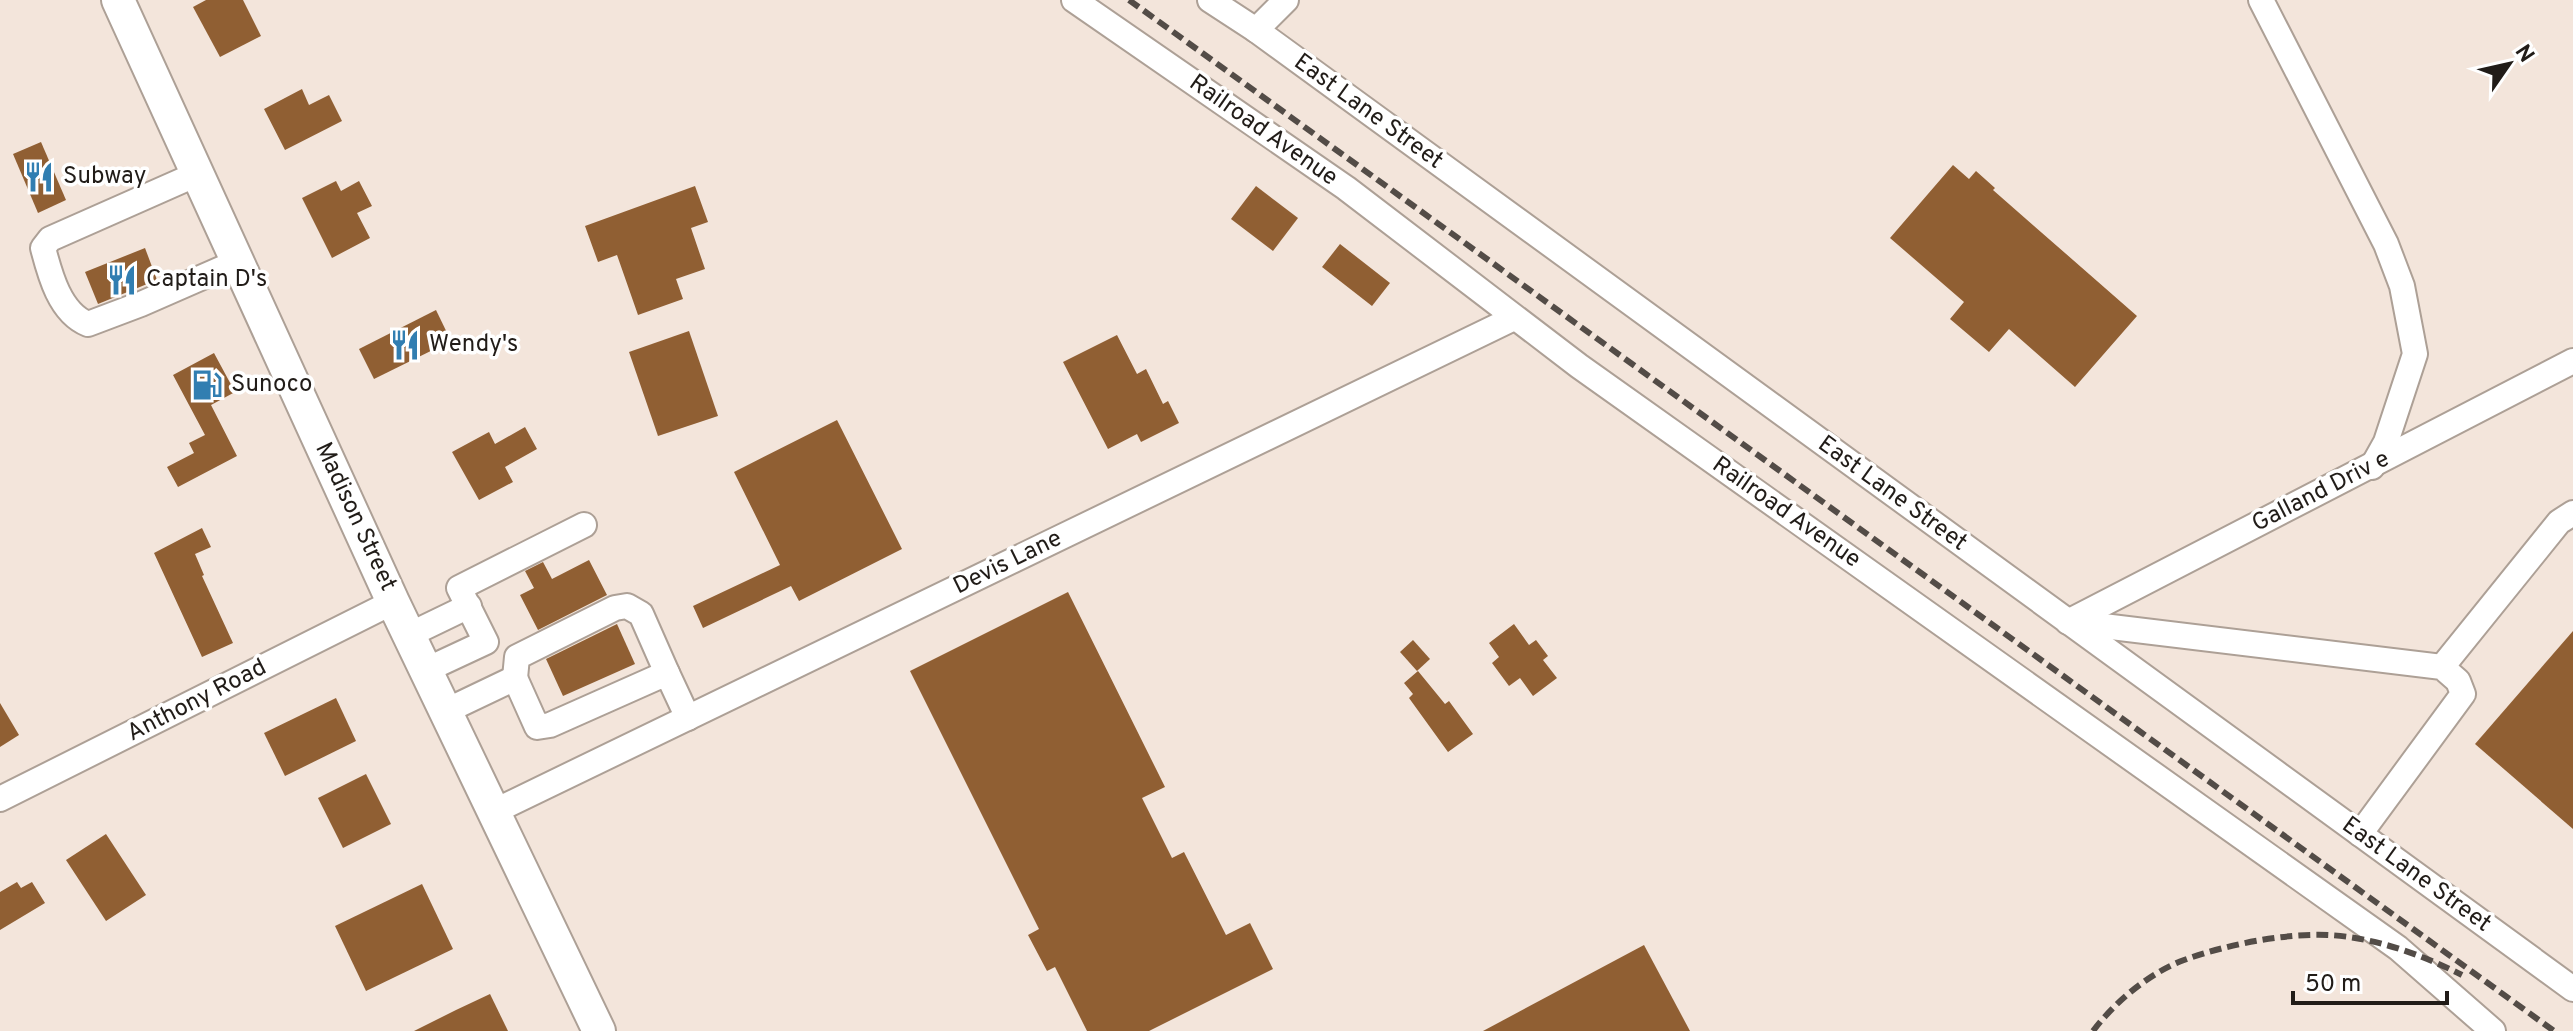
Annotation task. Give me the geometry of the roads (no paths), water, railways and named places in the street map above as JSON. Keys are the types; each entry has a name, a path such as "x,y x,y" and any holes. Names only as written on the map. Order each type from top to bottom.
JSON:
{"main road":[{"name":"Madison Street","path":"118,0 393,602 599,1031"}],"street":[{"name":"Railroad Avenue","path":"1074,0 1346,188 1504,311 2398,948 2493,1031"},
{"name":"East Lane Street","path":"1210,0 1256,30 2573,989"},
{"path":"2261,0 2386,244 2402,286 2415,354 2386,442 2372,467"},
{"path":"1256,30 1282,1"},
{"path":"197,174 50,239 43,248 51,276 65,305 80,321 88,324 237,262"},
{"name":"Devis Lane","path":"495,811 1512,319 1504,311"},
{"name":"Galland Driv e","path":"2068,622 2573,361"},
{"path":"2442,667 2559,522 2573,513"},
{"path":"426,670 486,642 459,588 584,525"},
{"name":"Anthony Road","path":"0,799 393,602"},
{"path":"409,635 469,606"},
{"path":"667,673 550,725 537,727 515,678 517,657 615,608 627,606 641,614 688,718"},
{"path":"2068,622 2442,667 2458,681 2463,694 2360,834"},
{"path":"446,711 515,678"}],"railway":[{"path":"1129,0 2554,1031"},
{"path":"2093,1031 2134,990 2158,972 2218,949 2274,938 2328,935 2362,939 2414,954 2462,975"}],"place":[{"name":"Subway","path":"39,177"},
{"name":"Captain D's","path":"122,280"},
{"name":"Wendy's","path":"405,345"},
{"name":"Sunoco","path":"207,385"}]}
